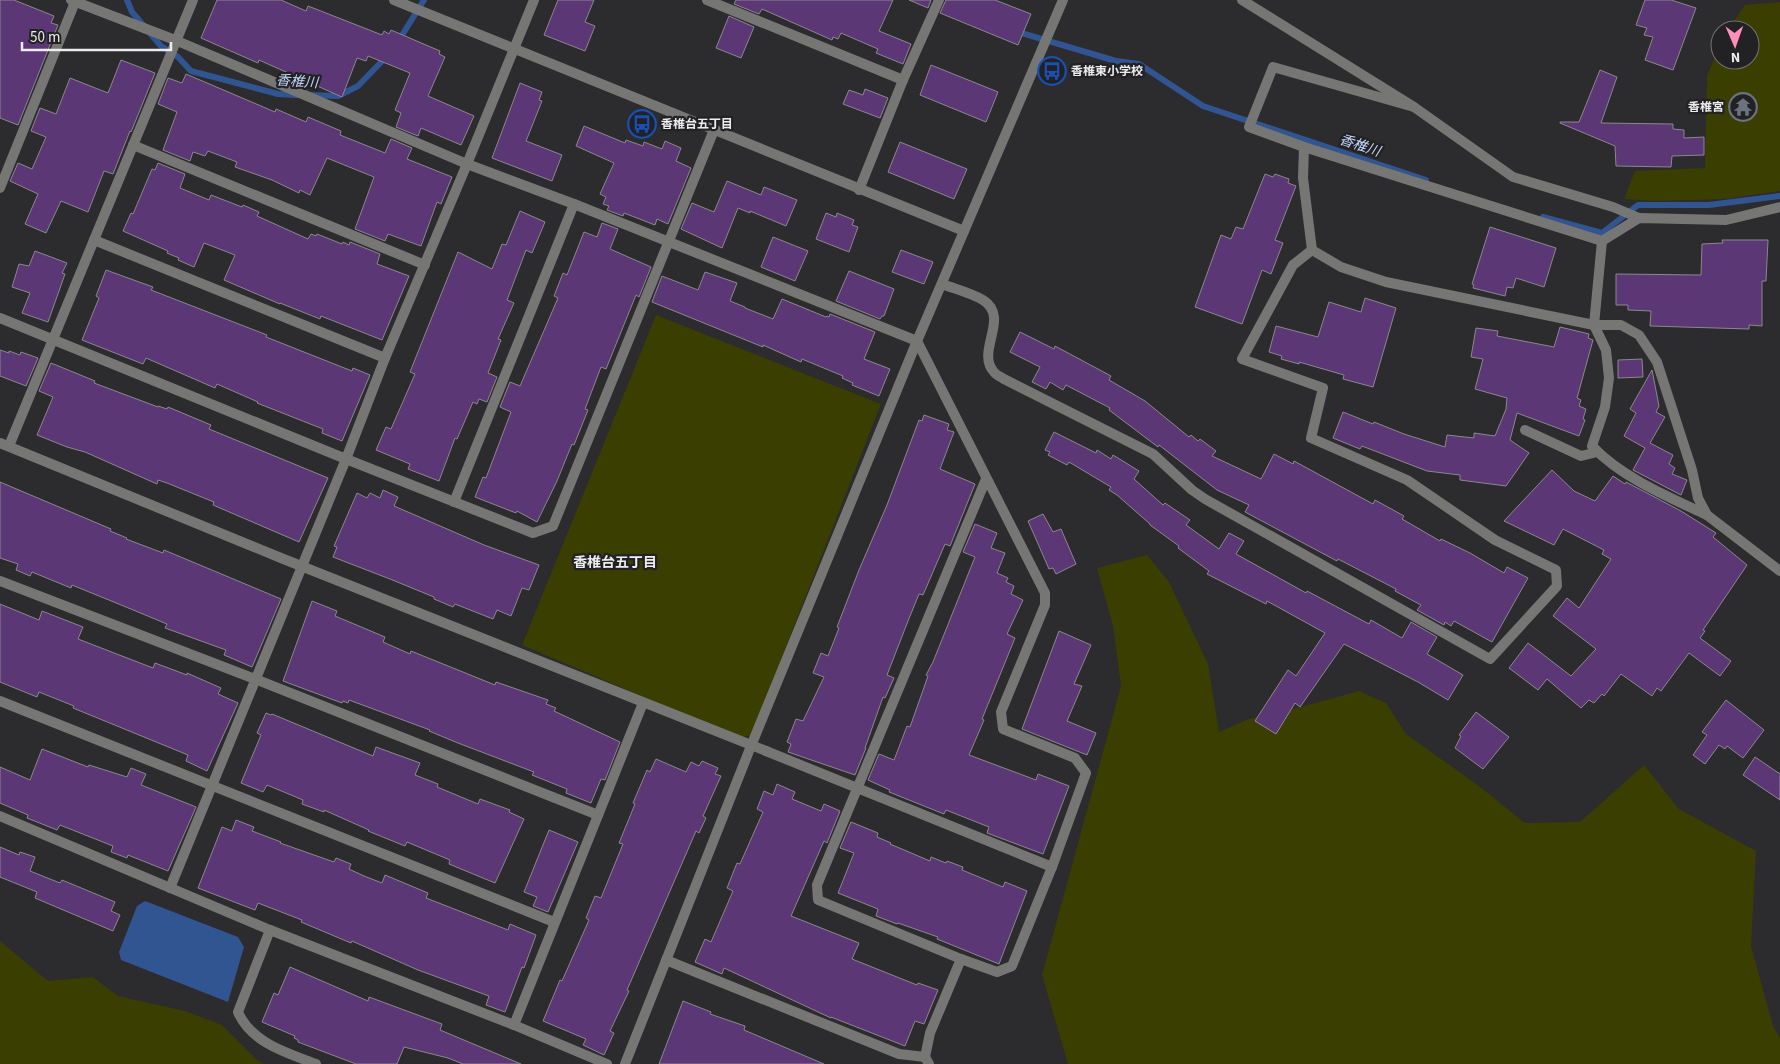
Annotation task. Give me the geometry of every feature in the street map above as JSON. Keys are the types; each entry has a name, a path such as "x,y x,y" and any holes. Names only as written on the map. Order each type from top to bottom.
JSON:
{"street":[{"path":"193,0 53,341 5,444 643,704 766,751 1052,866"},
{"path":"394,0 964,232"},
{"path":"170,888 346,459 385,358 468,164 534,0"},
{"path":"707,0 904,80"},
{"path":"859,190 939,0"},
{"path":"625,1064 751,746 917,341 1062,0"},
{"path":"1242,0 1414,107 1513,177 1613,207 1639,218 1726,220 1780,207"},
{"path":"0,188 73,1 175,40 468,164 574,204 917,341 1045,593 1045,605 1001,712 1003,728 1076,758 1086,773 1052,866 1012,966 997,972 818,900 817,885 986,479"},
{"path":"1414,107 1273,67 1249,127 1304,147 1602,241 1639,218"},
{"path":"0,318 53,341 533,533 553,526 714,130"},
{"path":"134,145 425,265"},
{"path":"1304,147 1303,178 1312,250"},
{"path":"454,502 574,204"},
{"path":"94,240 385,358"},
{"path":"1602,241 1594,325 1606,350 1609,378 1605,407 1592,446 1602,458 1656,491 1707,515 1780,572"},
{"path":"942,284 982,300 992,308 995,324 988,356 994,372 999,376 1153,454 1192,490 1204,498 1490,659 1557,586 1556,570 1495,540 1407,480 1311,438 1323,388 1242,359 1293,265 1312,250"},
{"path":"1312,250 1341,267 1386,282 1594,325 1620,326 1639,335 1657,362 1692,470 1698,498 1707,515"},
{"path":"1525,430 1581,456 1597,452"},
{"path":"0,581 255,679 598,815"},
{"path":"0,701 554,922"},
{"path":"514,1025 643,704"},
{"path":"0,816 270,930 514,1025 607,1064"},
{"path":"270,930 238,1012 242,1021 267,1044 316,1064"},
{"path":"666,960 899,1054 927,1060 930,1033 961,959"}],"shaded area":[{"name":"香椎宮","path":"1780,2 1780,191 1726,199 1655,201 1624,199 1635,171 1705,168 1707,75 1710,69 1760,70 1760,20 1735,20 1745,5"},
{"path":"656,315 881,404 751,736 738,737 522,645"},
{"path":"1147,555 1169,582 1208,664 1219,732 1249,719 1359,691 1386,703 1406,734 1479,786 1525,823 1580,822 1644,765 1679,809 1756,851 1751,946 1773,1026 1780,1038 1780,1064 1068,1064 1042,975 1121,686 1113,626 1097,568"},
{"path":"0,941 48,981 93,977 118,996 185,1011 222,1025 257,1060 264,1064 0,1064"}],"water":[{"path":"145,901 238,937 244,947 228,1002 121,960 119,952 137,906"}],"building":[{"path":"0,0 14,0 54,16 51,23 58,25 18,125 0,118"},
{"path":"217,0 281,0 306,11 308,6 382,35 384,31 389,34 391,30 440,51 439,54 445,57 428,96 474,116 461,145 421,128 418,136 396,127 401,113 395,110 410,73 368,56 366,61 357,58 342,97 259,60 258,63 201,38"},
{"path":"558,0 594,0 585,22 595,26 585,51 544,35"},
{"path":"736,0 893,0 879,31 911,44 903,64 876,53 878,49 841,33 838,39 833,37 832,40 762,9 759,14 734,4"},
{"path":"909,0 931,0 928,8"},
{"path":"946,0 995,0 1031,14 1018,45 940,13"},
{"path":"1645,0 1671,0 1696,8 1673,70 1645,60 1653,37 1644,35 1647,28 1636,25"},
{"path":"729,16 754,27 741,58 716,48"},
{"path":"121,60 155,73 113,174 104,171 88,212 61,201 46,233 25,224 38,194 10,181 18,163 32,169 46,137 31,131 40,108 56,114 70,78 108,93"},
{"path":"931,65 998,92 986,122 920,95"},
{"path":"1600,70 1617,77 1601,123 1673,124 1673,129 1684,130 1684,138 1704,137 1704,155 1672,156 1671,167 1616,166 1615,146 1560,123 1579,122"},
{"path":"186,74 275,112 276,109 306,122 308,117 341,131 340,135 385,153 391,139 412,148 407,159 452,177 441,204 437,202 421,246 388,234 385,241 355,229 374,177 327,158 310,195 300,190 299,193 272,180 235,167 237,162 208,151 205,156 193,152 190,161 163,150 177,112 158,104 168,78 182,83"},
{"path":"520,83 542,92 539,100 542,101 526,141 562,155 552,181 492,158"},
{"path":"865,89 888,98 880,118 843,104 849,90 863,95"},
{"path":"584,126 625,143 626,140 643,146 644,142 662,149 665,141 681,148 676,161 691,168 668,224 657,219 655,225 624,213 623,216 607,210 609,206 603,204 606,197 600,194 614,163 576,146"},
{"path":"900,142 967,169 954,199 888,172"},
{"path":"158,163 185,174 180,188 209,200 211,195 242,207 243,205 259,212 257,216 308,239 311,234 316,236 317,234 342,244 343,242 349,245 350,242 380,254 377,264 409,276 382,340 321,316 320,319 280,304 224,280 235,255 204,243 194,267 178,260 179,258 167,253 168,251 123,231 131,213 133,214 152,169 155,170"},
{"path":"1265,174 1273,177 1275,174 1289,179 1288,183 1296,186 1275,240 1283,243 1271,274 1262,270 1242,324 1195,307 1221,235 1231,239 1236,227 1243,229"},
{"path":"727,181 761,195 764,187 797,200 786,226 738,208 722,248 681,229 692,203 714,212"},
{"path":"520,211 545,222 532,253 526,250 507,300 514,303 498,339 501,340 488,373 497,377 487,402 479,399 477,404 473,402 457,439 455,438 439,481 408,469 410,464 376,450 386,427 391,429 415,374 410,372 458,252 492,269 502,244 506,245"},
{"path":"826,213 836,217 837,213 854,220 852,225 858,227 849,252 816,239"},
{"path":"602,223 618,229 610,249 651,267 639,297 636,295 606,369 601,367 585,409 588,410 574,445 572,444 537,522 517,511 516,513 475,497 483,477 486,478 511,412 500,407 510,382 520,386 558,298 554,296 563,273 567,275 584,232 597,237"},
{"path":"1490,227 1556,248 1544,287 1516,278 1513,288 1507,287 1505,296 1473,288 1474,285 1472,284"},
{"path":"773,237 808,251 795,281 761,267"},
{"path":"1722,240 1768,240 1766,281 1762,281 1762,326 1749,325 1749,329 1650,326 1651,311 1628,310 1628,305 1616,305 1616,274 1701,275 1702,244 1723,243"},
{"path":"901,250 933,262 924,284 892,272"},
{"path":"35,251 67,263 62,273 65,274 48,322 22,313 30,293 12,287 19,264 29,266"},
{"path":"106,270 153,287 151,290 267,335 266,337 352,371 353,368 370,375 342,441 322,433 323,429 257,403 217,384 215,388 146,358 143,364 82,340 99,298 96,296"},
{"path":"849,271 894,289 884,316 880,319 836,301"},
{"path":"705,272 737,283 730,301 773,319 782,299 826,317 829,317 830,314 875,332 864,359 890,369 879,396 852,385 853,383 842,378 843,376 802,359 801,362 763,345 763,347 652,302 662,276 698,290"},
{"path":"1365,298 1396,308 1373,387 1343,379 1344,375 1299,362 1299,364 1281,359 1282,356 1269,352 1276,326 1318,337 1329,302 1361,312"},
{"path":"1560,327 1589,334 1588,338 1593,340 1577,398 1581,400 1579,406 1586,409 1583,419 1585,420 1579,436 1517,413 1510,440 1529,453 1506,486 1460,480 1460,475 1427,471 1362,446 1360,449 1333,438 1343,412 1373,424 1374,422 1445,447 1447,435 1474,438 1474,433 1495,436 1506,409 1507,398 1475,389 1483,359 1471,357 1476,328 1498,331 1497,336 1554,347"},
{"path":"1020,332 1054,349 1055,346 1111,376 1109,380 1145,401 1189,437 1191,435 1198,441 1200,439 1216,451 1212,456 1261,479 1274,454 1293,464 1294,461 1373,504 1375,500 1404,516 1402,519 1440,541 1441,539 1470,553 1504,573 1507,567 1528,578 1492,642 1454,621 1451,626 1445,622 1444,625 1417,610 1421,605 1395,591 1396,589 1338,559 1337,561 1245,512 1249,505 1217,490 1159,445 1158,447 1109,410 1110,408 1066,385 1063,390 1050,382 1046,389 1032,382 1040,367 1010,352"},
{"path":"0,350 20,355 21,352 38,358 26,386 0,376"},
{"path":"1642,359 1643,377 1618,378 1618,360"},
{"path":"51,363 95,381 94,383 158,407 167,409 168,407 211,425 209,429 328,478 299,542 213,505 214,502 158,480 157,484 85,452 37,435 53,397 39,391"},
{"path":"1652,370 1659,406 1656,412 1665,417 1650,443 1673,455 1669,464 1675,468 1672,474 1687,480 1681,495 1633,470 1645,448 1624,436 1636,413 1630,409"},
{"path":"924,415 949,424 947,430 954,432 940,469 975,484 950,546 945,544 923,595 919,594 887,675 894,678 885,698 883,697 855,775 788,752 791,744 787,742 796,719 803,721 824,677 813,673 821,653 828,656 859,570 887,505 919,420 922,421"},
{"path":"1054,432 1096,453 1097,450 1111,459 1113,455 1139,471 1134,479 1163,505 1165,503 1190,520 1186,525 1219,549 1229,533 1244,541 1236,554 1306,593 1307,591 1369,624 1371,620 1402,638 1411,622 1437,637 1427,654 1463,675 1448,700 1418,682 1344,644 1300,707 1295,703 1276,734 1255,721 1288,670 1296,676 1325,633 1267,601 1266,604 1207,574 1209,571 1178,548 1179,546 1150,525 1109,490 1111,487 1069,462 1067,465 1048,455 1050,452 1045,450"},
{"path":"1552,470 1574,491 1595,501 1613,476 1625,484 1626,482 1681,511 1716,533 1713,537 1747,565 1703,630 1705,631 1700,638 1731,661 1720,676 1689,653 1661,691 1657,688 1652,696 1621,674 1604,696 1602,694 1594,703 1589,700 1581,708 1547,679 1538,690 1509,668 1528,643 1571,676 1596,649 1553,616 1567,598 1579,608 1611,559 1602,554 1604,550 1563,529 1554,545 1504,521"},
{"path":"0,482 111,529 110,531 126,539 163,553 164,550 281,599 252,667 224,655 226,650 165,628 167,624 126,607 72,585 71,588 32,572 30,576 16,570 18,564 0,558"},
{"path":"383,490 398,497 394,506 484,545 539,565 529,590 522,588 511,616 497,610 493,619 455,604 453,607 434,599 434,597 333,557 337,547 334,546 357,493 367,498 370,493 380,498"},
{"path":"1043,514 1053,532 1061,529 1076,564 1056,574 1053,568 1049,569 1028,521"},
{"path":"975,524 997,533 991,548 1005,553 997,573 1008,578 1006,582 1014,586 1011,594 1023,600 1007,634 1015,638 969,755 1036,780 1038,774 1069,786 1043,854 987,833 989,827 946,810 944,814 889,792 890,790 868,780 879,754 894,760 907,726 910,727 928,676 926,675 975,557 963,552"},
{"path":"312,601 337,611 335,616 385,637 383,642 410,654 411,651 495,685 496,682 548,700 546,704 556,708 554,711 620,742 605,780 601,779 591,803 566,793 567,789 532,775 534,772 458,743 430,730 349,700 348,703 343,701 342,703 283,681"},
{"path":"0,604 39,620 42,611 83,627 78,639 153,668 155,663 187,675 187,673 221,688 218,694 238,703 207,771 186,761 188,755 39,692 37,697 0,682"},
{"path":"1059,631 1091,645 1074,684 1082,686 1067,721 1096,733 1087,755 1022,729"},
{"path":"1726,700 1764,730 1743,758 1727,746 1725,749 1719,745 1705,764 1693,755 1707,735 1702,732"},
{"path":"1476,712 1509,737 1483,769 1455,748 1461,736 1459,735"},
{"path":"266,713 373,756 376,747 420,763 415,775 438,784 437,787 478,804 480,799 510,810 509,812 524,819 495,883 449,864 450,860 407,842 405,846 324,810 324,812 302,804 303,800 267,785 263,792 241,783 261,735 257,733"},
{"path":"42,749 88,767 89,765 127,777 131,768 146,774 141,785 196,807 168,871 128,855 127,858 111,852 113,846 60,825 57,830 27,818 28,815 0,803 0,767 30,780"},
{"path":"1755,757 1780,774 1780,800 1743,775"},
{"path":"656,759 686,772 691,762 699,766 702,761 718,768 715,774 721,776 703,816 706,818 699,833 696,831 627,990 629,991 610,1031 614,1033 604,1055 583,1045 586,1039 543,1021 560,980 562,981 589,920 586,918 595,896 601,898 623,844 619,843 635,804 633,803 647,770 650,772"},
{"path":"777,784 795,792 792,799 821,811 824,804 840,811 827,843 824,841 791,916 859,943 852,959 917,985 918,983 938,990 924,1024 915,1021 905,1046 831,1018 724,968 722,974 695,962 705,939 711,942 733,891 727,888 737,863 740,864 763,812 757,809 764,791 773,795"},
{"path":"236,820 254,827 252,831 280,843 334,862 336,858 351,864 349,869 382,883 385,875 428,893 426,898 508,930 510,924 536,935 505,1012 486,1005 489,996 418,970 352,941 351,943 301,922 302,920 258,903 255,910 198,888 222,827 232,831"},
{"path":"851,822 878,833 877,837 890,844 930,861 931,857 946,863 947,861 963,867 962,870 1003,887 1005,882 1027,891 999,964 937,939 938,937 876,916 878,909 838,893 854,853 840,848"},
{"path":"549,830 578,842 548,912 533,906 537,897 524,892"},
{"path":"0,847 19,855 20,852 35,857 30,871 60,883 62,880 115,902 111,911 120,915 113,931 35,898 37,892 0,877"},
{"path":"290,967 368,1001 369,997 442,1024 440,1030 521,1064 463,1064 448,1058 404,1047 397,1064 356,1064 298,1042 294,1038 295,1036 262,1022 274,993 278,995"},
{"path":"683,1001 711,1012 710,1014 745,1026 744,1030 824,1064 659,1064"}],"waterway":[{"name":"香椎川","path":"127,0 132,12 161,46 178,57 191,71 278,94 297,95"},
{"name":"香椎川","path":"401,41 399,40 424,0"},
{"name":"香椎川","path":"1015,31 1116,61 1139,64 1203,106 1426,180"},
{"name":"香椎川","path":"310,95 338,96 358,86 387,56"},
{"name":"香椎川","path":"1543,217 1602,233 1638,205 1709,205 1780,196"}],"place":[{"name":"香椎東小学校","path":"1052,71"},
{"name":"香椎宮","path":"1743,107"},
{"name":"香椎台五丁目","path":"642,124"}],"district":[{"name":"香椎台五丁目","path":"615,562"}]}
